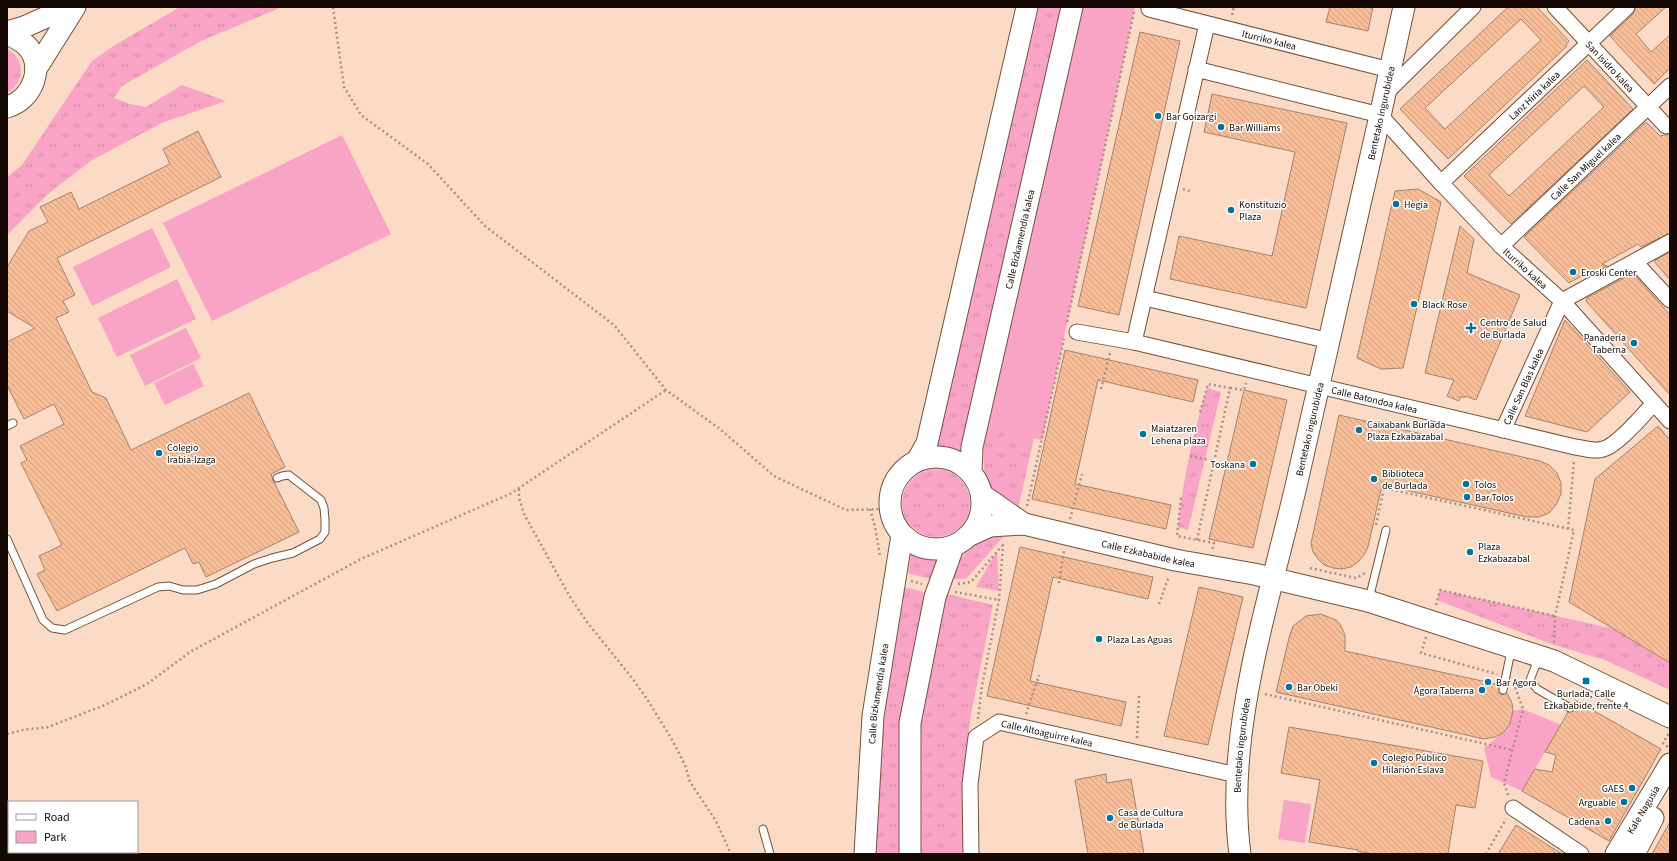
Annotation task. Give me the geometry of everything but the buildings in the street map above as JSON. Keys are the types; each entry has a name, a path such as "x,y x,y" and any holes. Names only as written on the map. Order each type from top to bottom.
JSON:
{"main road":[{"path":"7,33 69,7"},
{"path":"36,69 75,7"},
{"path":"917,461 927,443 1027,7"},
{"name":"Calle Bizkamendia kalea","path":"971,472 972,447 1072,7"},
{"name":"Bentetako ingurubidea","path":"1240,854 1236,788 1242,730 1249,690 1273,579 1330,341 1404,7"},
{"path":"7,33 17,38 27,46 33,57 36,69 35,80 30,91 22,100 9,107"},
{"path":"910,854 910,723 938,588 960,541 977,524 982,510 982,495 978,483 971,472 959,463 946,458 931,457 917,461 904,469 895,480 890,494 880,509 894,523 902,535 912,543 925,548 939,549 960,541"},
{"name":"Calle Ezkababide kalea","path":"982,495 1024,524"},
{"name":"Calle Ezkababide kalea","path":"960,541 990,526 1024,524 1175,560 1273,579"},
{"name":"Calle Bizkamendia kalea","path":"865,854 873,716 902,535"},
{"path":"1273,579 1368,601 1549,659 1670,717"},
{"name":"Kale Nagusia","path":"1629,853 1670,764"},
{"name":"Kale Nagusia","path":"1629,853 1670,789"}],"street":[{"path":"1384,95 1473,7"},
{"name":"San Isidro kalea","path":"1555,7 1666,126"},
{"name":"Lanz Hiria kalea","path":"1441,184 1626,7"},
{"name":"Iturriko kalea","path":"1142,8 1390,70"},
{"path":"1134,342 1206,24"},
{"path":"1196,69 1380,115"},
{"name":"Calle San Miguel kalea","path":"1501,246 1670,86"},
{"name":"Iturriko kalea","path":"1380,115 1441,184 1501,246 1562,302 1670,421"},
{"path":"1562,302 1670,242"},
{"path":"1635,262 1670,300"},
{"path":"1145,298 1330,341"},
{"name":"Calle San Blas kalea","path":"1503,430 1562,302"},
{"name":"Calle Batondoa kalea","path":"1069,331 1134,342 1575,447 1596,450 1604,449 1613,445 1654,403"},
{"name":"Calle Altoaguirre kalea","path":"976,737 999,722 1237,775"},
{"path":"971,854 970,784 976,737"},
{"path":"1513,808 1581,854"}],"lane":[{"path":"7,539 43,620 52,628 65,630 158,587 169,586 183,590 197,590 216,584 254,564 293,553 320,539 324,532 325,520 322,500 289,475 277,478"},
{"path":"1368,601 1386,530"},
{"path":"1503,690 1510,656 1504,645"},
{"path":"1549,659 1535,667 1530,680 1537,689 1570,708"},
{"path":"763,829 770,854"}],"path":[{"path":"333,7 344,87 361,115 428,164 485,226 614,325 666,390 720,429 774,476 846,510 880,509 875,527 880,561"},
{"path":"938,588 971,582 1003,545 1024,524 1142,8"},
{"path":"1101,389 1113,339"},
{"path":"1197,540 1230,388 1208,384 1200,413"},
{"path":"7,734 48,727 104,705 147,684 190,652 361,559 510,494 666,390"},
{"path":"1568,529 1575,447"},
{"path":"1190,456 1214,461"},
{"path":"1059,583 1066,534 1082,474"},
{"path":"519,488 519,498 524,514 572,601 647,699 671,738 685,765 690,782 716,821 731,854"},
{"path":"1374,531 1384,488 1574,530 1555,616 1549,659"},
{"path":"1177,536 1181,498"},
{"path":"976,737 982,686 999,600 1003,545"},
{"path":"1159,604 1175,560"},
{"path":"1309,567 1356,578 1365,574 1366,567"},
{"path":"895,577 938,588 999,600"},
{"path":"1486,854 1513,808 1504,783 1523,709 1512,678 1421,653 1440,590 1555,616"},
{"path":"1022,727 1039,675"},
{"path":"1249,690 1512,750"},
{"path":"1136,752 1139,696"}],"green space":[{"path":"180,7 282,7 201,41 122,86 114,98 130,104 146,107 182,85 226,101 164,122 92,160 48,194 7,235 7,177 22,165 92,61 115,45"},
{"path":"1039,7 1064,7 961,453 949,448 935,447"},
{"path":"1083,7 1135,7 1042,440 985,427"},
{"path":"7,49 18,59 21,71 17,83 13,89 7,93"},
{"path":"342,135 391,234 212,321 163,223"},
{"path":"152,228 171,267 92,306 73,267"},
{"path":"177,279 196,319 117,357 98,318"},
{"path":"186,328 201,358 145,386 130,355"},
{"path":"193,364 204,386 165,405 154,383"},
{"path":"1207,388 1221,392 1188,530 1178,527 1180,509 1189,457"},
{"path":"985,427 1034,438 1016,518 997,502 989,492 984,469"},
{"path":"936,469 949,472 960,479 967,490 970,503 967,516 960,527 949,534 936,537 923,534 912,527 905,516 902,503 905,490 912,479 923,472"},
{"path":"1009,530 967,578 948,580 960,558 988,535"},
{"path":"997,551 999,591 976,587"},
{"path":"911,553 925,559 937,559 930,579 908,573"},
{"path":"904,587 927,593 901,747 899,793 900,854 874,854 876,756"},
{"path":"1440,590 1614,629 1670,663 1670,690 1605,660 1554,645 1437,600"},
{"path":"947,594 993,605 971,714 963,781 966,854 916,854 917,762 923,705"},
{"path":"1523,709 1561,725 1522,791 1491,777 1484,748 1505,729 1513,711"},
{"path":"1284,800 1311,804 1305,843 1278,839"}],"place":[{"name":"Bar Goizargi","path":"1158,116"},
{"name":"Bar Williams","path":"1221,127"},
{"name":"Hegia","path":"1396,204"},
{"name":"Konstituzio Plaza","path":"1231,210"},
{"name":"Eroski Center","path":"1573,272"},
{"name":"Black Rose","path":"1414,304"},
{"name":"Centro de Salud de Burlada","path":"1471,328"},
{"name":"Panadería Taberna","path":"1634,343"},
{"name":"Caixabank Burlada Plaza Ezkabazabal","path":"1359,430"},
{"name":"Maiatzaren Lehena plaza","path":"1143,434"},
{"name":"Colegio Irabia-Izaga","path":"159,453"},
{"name":"Toskana","path":"1253,464"},
{"name":"Biblioteca de Burlada","path":"1374,479"},
{"name":"Tolos","path":"1466,484"},
{"name":"Bar Tolos","path":"1467,497"},
{"name":"Plaza Ezkabazabal","path":"1470,552"},
{"name":"Plaza Las Aguas","path":"1099,639"},
{"name":"Burlada, Calle Ezkababide, frente 4","path":"1586,681"},
{"name":"Bar Agora","path":"1488,682"},
{"name":"Bar Obeki","path":"1289,687"},
{"name":"Ágora Taberna","path":"1482,690"},
{"name":"Colegio Público Hilarión Eslava","path":"1374,763"},
{"name":"GAES","path":"1632,788"},
{"name":"Arguable","path":"1624,802"},
{"name":"Casa de Cultura de Burlada","path":"1110,818"},
{"name":"Cadena","path":"1608,821"}]}
